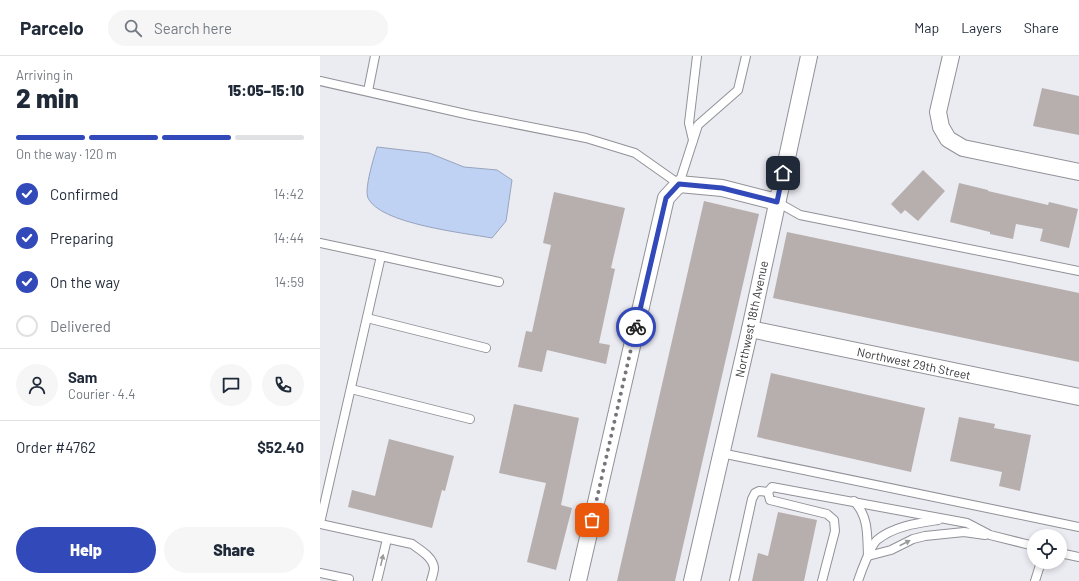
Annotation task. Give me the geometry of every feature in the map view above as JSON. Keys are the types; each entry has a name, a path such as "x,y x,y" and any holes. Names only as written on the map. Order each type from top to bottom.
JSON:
{"street":[{"name":"Northwest 18th Avenue","path":"692,581 750,329 808,56"},
{"path":"951,56 938,112 941,127 948,139 963,148 1079,172"},
{"path":"578,581 666,198 679,184 722,188 777,202"},
{"name":"Northwest 29th Street","path":"750,329 1079,397"}],"lane":[{"path":"368,91 375,56"},
{"path":"693,141 689,122 697,56"},
{"path":"320,81 470,115 586,138 635,153 679,184 698,125 738,90 746,56"},
{"path":"777,202 800,215 1079,271"},
{"path":"320,243 499,282"},
{"path":"381,256 320,524 412,544 431,559 434,568 431,581"},
{"path":"367,318 486,348"},
{"path":"351,389 470,419"},
{"path":"721,453 1079,527"},
{"path":"768,492 772,487 854,501 967,523 990,535"},
{"path":"734,581 752,499 755,493 759,491 768,492"},
{"path":"768,492 770,500 827,514 834,520 835,531 822,581"},
{"path":"854,501 861,509 865,518 868,556"},
{"path":"858,581 864,563 876,540 908,525 943,519"},
{"path":"868,556 891,550 913,539 925,536 964,532 990,535 1027,544"},
{"path":"377,581 387,539"},
{"path":"1067,554 1079,557"},
{"path":"1035,581 1039,569"},
{"path":"320,573 349,579 348,581"}],"water":[{"path":"377,147 429,153 464,167 497,170 512,180 506,221 492,238 424,226 389,215 376,207 368,198 367,194 370,173"}],"building":[{"path":"1042,88 1079,96 1079,135 1033,126"},
{"path":"923,170 945,191 918,221 905,210 901,214 891,204"},
{"path":"959,183 1048,205 1049,202 1078,209 1069,248 1040,241 1043,229 1016,224 1013,239 950,222"},
{"path":"554,192 625,208 611,268 615,269 599,343 610,345 606,364 547,350 542,372 518,367 526,331 532,332 551,245 543,243"},
{"path":"704,201 759,214 675,581 617,581"},
{"path":"787,232 1079,293 1079,362 773,298"},
{"path":"771,373 925,408 911,472 757,437"},
{"path":"514,404 579,418 561,505 572,508 556,570 527,562 546,483 499,473"},
{"path":"959,417 995,424 994,428 1031,435 1020,491 999,486 1002,472 950,461"},
{"path":"389,439 454,456 445,491 442,490 432,528 348,507 352,490 375,496"},
{"path":"778,512 817,520 804,581 752,581 758,553 768,556"}],"way so far":[{"path":"592,520 636,327"}],"route":[{"path":"636,327 666,198 679,184 722,188 777,202 783,173"}]}
